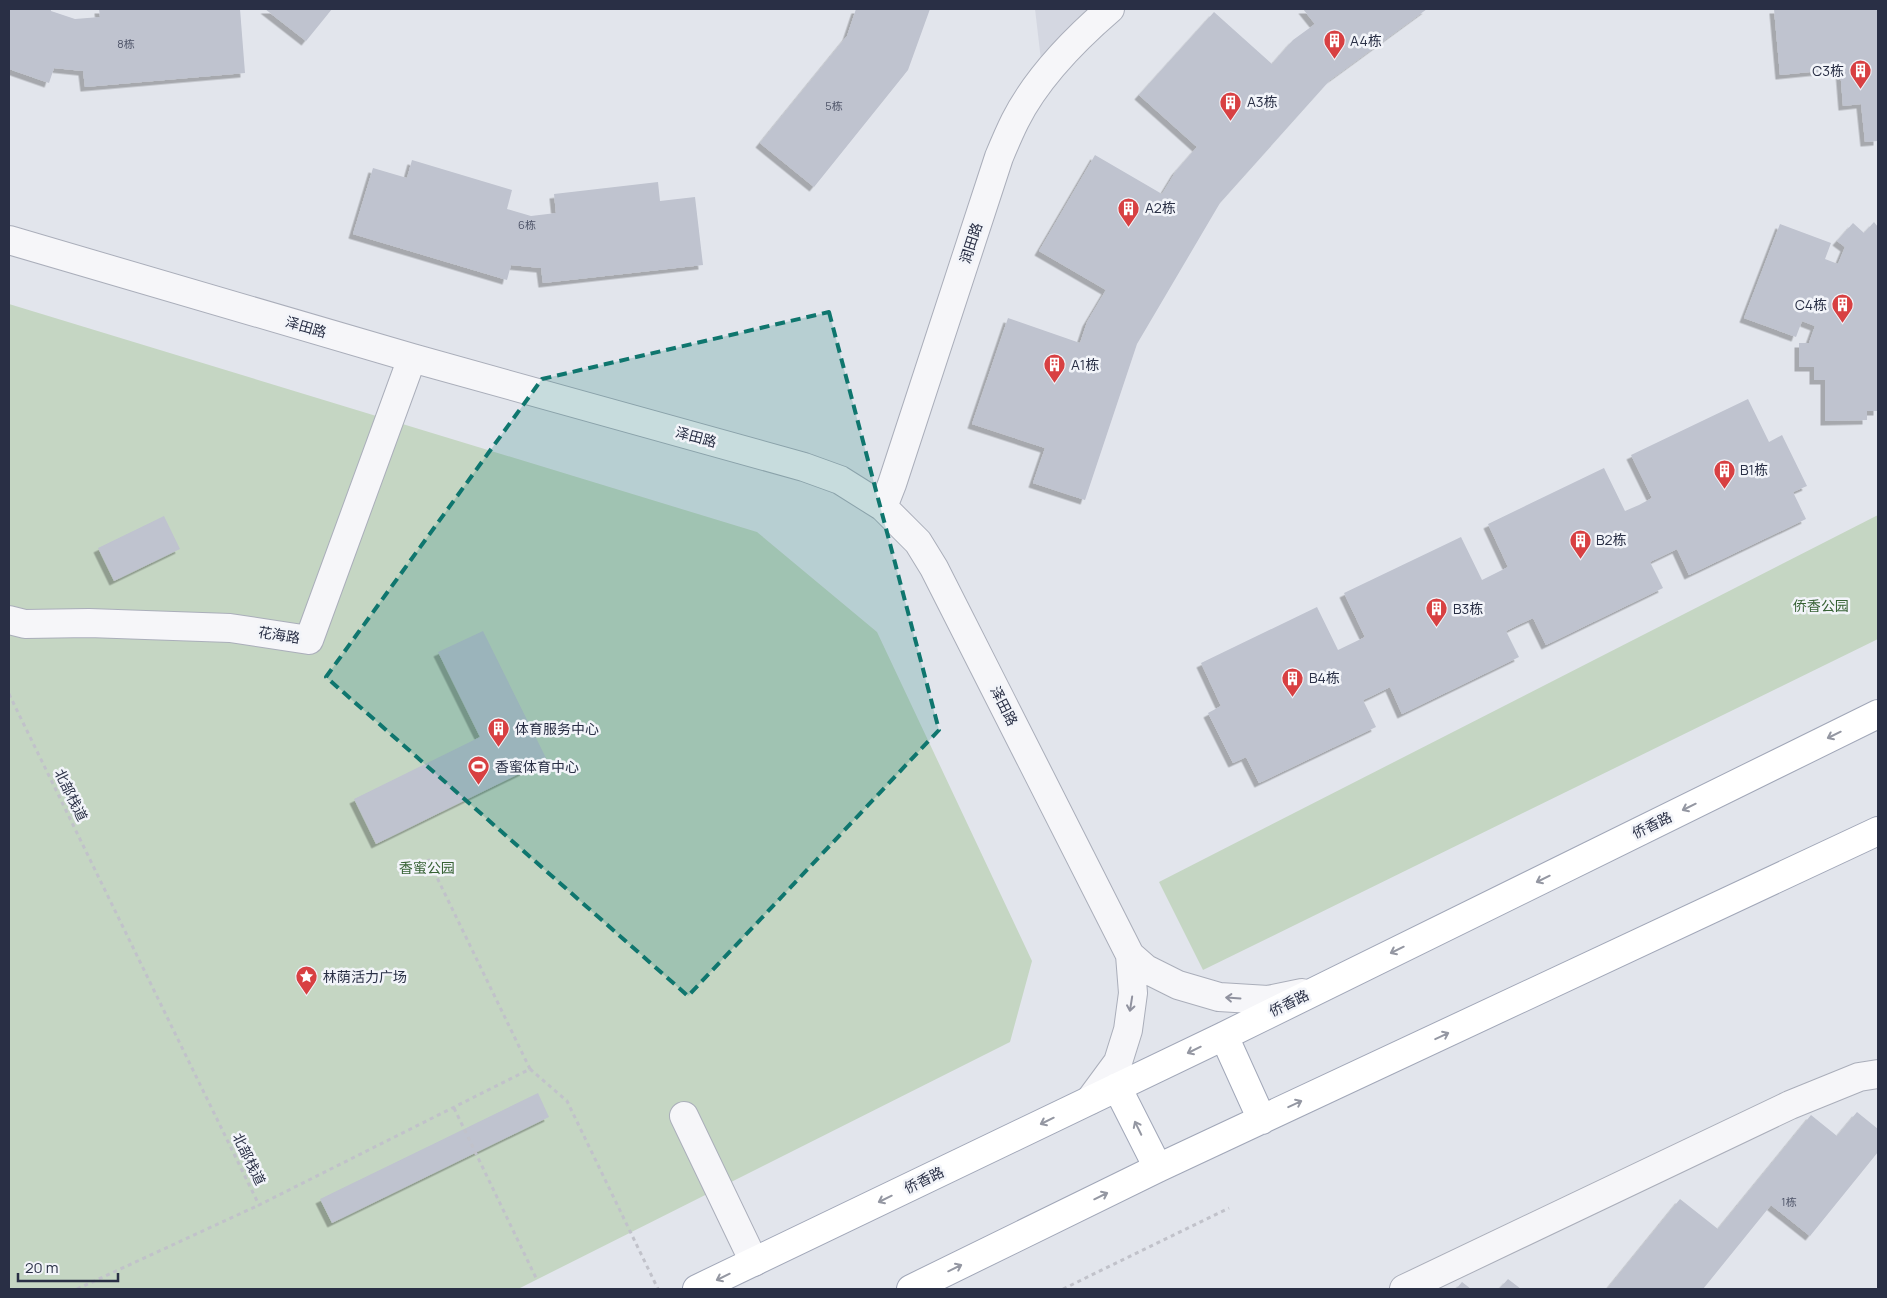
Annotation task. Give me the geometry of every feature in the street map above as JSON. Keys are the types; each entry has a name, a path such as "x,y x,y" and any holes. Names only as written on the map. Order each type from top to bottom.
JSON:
{"main road":[{"name":"侨香路","path":"697,1289 1224,1036 1878,714"},
{"path":"911,1289 1158,1168 1878,831"},
{"path":"1224,1036 1262,1120"},
{"path":"1118,1087 1158,1168"}],"street":[{"name":"润田路","path":"883,507 999,157 1015,120 1033,92 1058,60 1086,30 1110,9"},
{"name":"泽田路","path":"9,240 412,358 804,467 840,480 883,507 918,542 934,568 1130,956 1133,993 1128,1030 1118,1062 1090,1100"},
{"name":"花海路","path":"9,620 25,624 89,623 230,628 310,640 412,358"},
{"name":"泽田路","path":"1130,956 1146,969 1178,985 1219,997 1268,1000 1316,990"},
{"path":"1404,1289 1790,1105 1859,1078 1878,1074"},
{"path":"684,1116 754,1262"}],"path":[{"name":"北部栈道","path":"9,694 259,1205 530,1069"},
{"path":"428,859 530,1069 567,1101 658,1289"},
{"path":"454,1108 537,1280"},
{"path":"77,1289 259,1205"},
{"path":"1063,1289 1229,1208"}],"highlighted area":[{"path":"829,312 939,730 688,996 326,677 542,379"}],"shaded area":[{"path":"1035,9 1095,9 1041,60"}],"green space":[{"name":"香蜜公园","path":"9,304 757,532 877,632 1032,961 1010,1042 518,1289 9,1289"},
{"name":"侨香公园","path":"1878,515 1878,639 1203,970 1159,882"}],"building":[{"path":"9,9 51,9 51,11 75,19 100,17 99,9 240,9 245,73 85,87 83,71 54,68 49,83 9,69"},
{"path":"265,9 332,9 306,41"},
{"path":"856,9 930,9 908,70 814,187 760,143 847,36"},
{"path":"1303,9 1427,9 1330,80 1220,203 1137,344 1085,500 1033,483 1045,448 972,424 1008,318 1080,343 1087,322 1106,290 1039,251 1095,155 1162,194 1176,171 1197,147 1139,95 1214,12 1272,64 1293,40 1315,24"},
{"name":"C3栋","path":"1774,9 1878,9 1878,141 1865,142 1861,104 1843,106 1840,69 1780,75"},
{"path":"412,160 512,190 507,209 531,216 556,213 554,194 658,182 660,201 695,197 703,265 543,283 541,268 511,265 507,280 353,234 373,168 407,178"},
{"name":"C4栋","path":"1874,222 1878,227 1878,411 1867,411 1867,420 1825,421 1825,380 1814,380 1814,367 1799,367 1799,343 1809,343 1815,326 1802,321 1796,337 1744,318 1780,224 1831,243 1825,259 1838,264 1845,247 1837,241 1853,223 1864,233"},
{"path":"1748,399 1769,442 1782,435 1807,486 1793,492 1806,519 1689,575 1677,549 1650,562 1663,588 1546,645 1533,618 1520,624 1506,631 1519,657 1402,714 1390,687 1363,700 1376,727 1259,783 1246,757 1233,763 1208,713 1221,706 1201,663 1317,607 1338,650 1365,637 1344,593 1461,537 1482,580 1508,567 1488,524 1604,468 1625,511 1639,505 1652,498 1631,455"},
{"path":"164,516 180,549 114,581 98,548"},
{"name":"体育服务中心","path":"483,631 547,760 376,844 354,799 480,737 438,652"},
{"path":"538,1093 549,1117 332,1223 320,1199"},
{"path":"1857,1112 1878,1129 1878,1152 1810,1236 1771,1205 1703,1289 1607,1289 1680,1199 1718,1229 1811,1115 1837,1136"},
{"path":"1508,1279 1521,1289 1499,1289"},
{"path":"1462,1282 1471,1289 1456,1289"}],"place":[{"name":"A4栋","path":"1334,60"},
{"name":"C3栋","path":"1860,90"},
{"name":"A3栋","path":"1231,121"},
{"name":"A2栋","path":"1129,227"},
{"name":"C4栋","path":"1843,324"},
{"name":"A1栋","path":"1055,384"},
{"name":"B1栋","path":"1724,489"},
{"name":"B2栋","path":"1580,559"},
{"name":"B3栋","path":"1437,628"},
{"name":"B4栋","path":"1293,697"},
{"name":"体育服务中心","path":"499,748"},
{"name":"香蜜体育中心","path":"479,786"},
{"name":"林荫活力广场","path":"307,996"}]}
